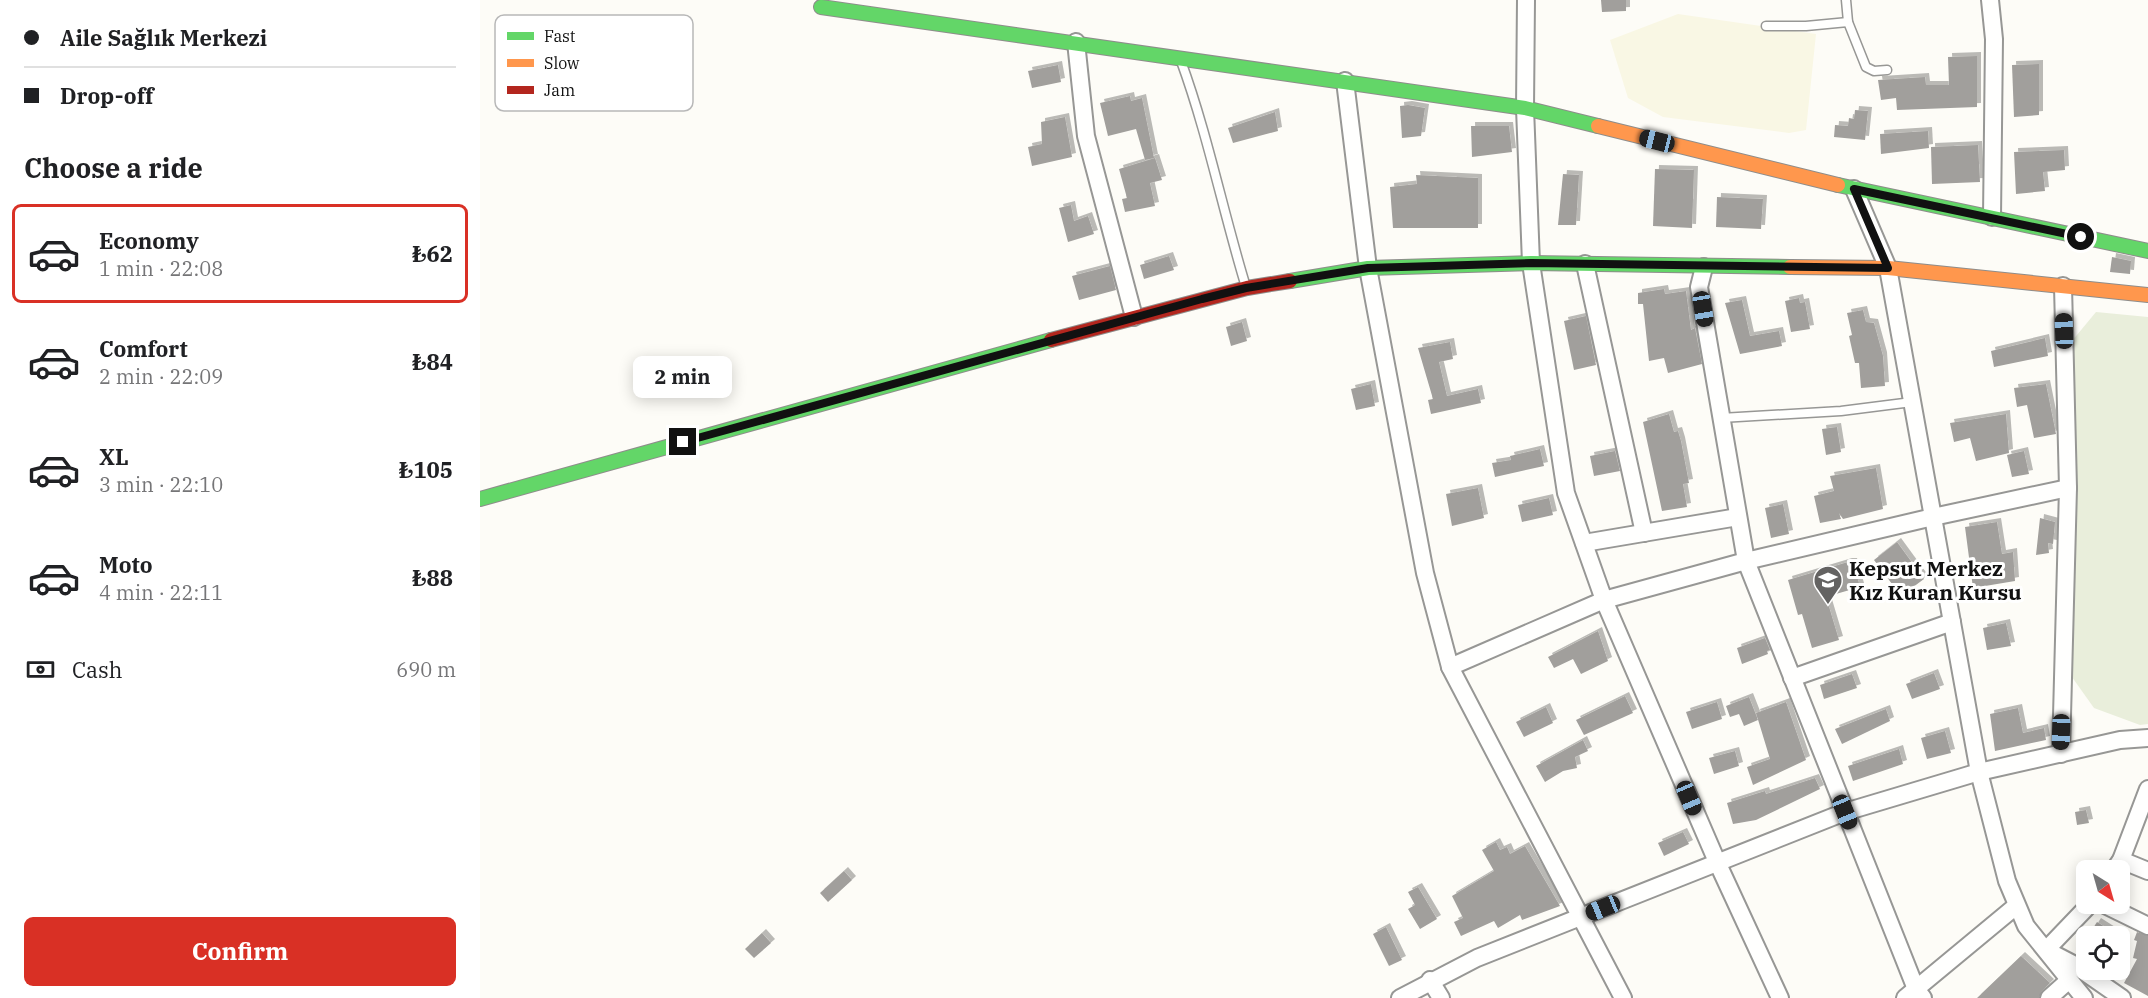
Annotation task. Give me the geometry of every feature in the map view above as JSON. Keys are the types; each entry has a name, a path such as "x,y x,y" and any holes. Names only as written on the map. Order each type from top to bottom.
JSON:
{"street":[{"path":"1526,0 1525,108 1531,263 1566,493 1604,600 1718,864 1780,998"},
{"path":"1990,0 1994,39 1992,217"},
{"path":"821,7 1525,108 1854,189 2148,251"},
{"path":"1076,42 1086,136 1134,316"},
{"path":"1345,81 1368,268 1425,573 1450,667 1623,998"},
{"path":"1854,189 1888,268 1978,772 2016,906 2026,926 2084,998"},
{"path":"480,499 1134,316 1246,288 1368,268 1531,263 1888,268 2148,295"},
{"path":"1585,264 1644,533"},
{"path":"1704,267 1699,287 1746,561 1914,995 2016,906"},
{"path":"2061,754 2068,488 2063,286"},
{"path":"1450,667 1604,600 1746,561 2068,488"},
{"path":"1584,543 1738,517"},
{"path":"1792,678 1952,622"},
{"path":"1400,998 1430,980 1477,958 1845,812 1978,772 2120,740 2148,738"},
{"path":"2120,860 2148,789"},
{"path":"2130,867 2148,871"},
{"path":"2046,950 2080,914"},
{"path":"2123,914 2148,926"},
{"path":"2046,950 2073,964 2122,998"},
{"path":"1430,980 1441,998"},
{"path":"2049,998 2068,981"}],"lane":[{"path":"1846,0 1848,22 1866,67 1874,71 1887,70"},
{"path":"1766,26 1806,26 1848,22"},
{"path":"1180,57 1209,143 1224,212 1246,288"},
{"path":"1721,418 1841,411 1912,402"}],"shaded area":[{"path":"1678,14 1816,34 1806,130 1789,133 1663,117 1628,98 1610,40"}],"green space":[{"path":"2096,312 2148,317 2148,724 2140,725 2094,708 2057,656 2072,341"}],"building":[{"path":"1601,0 1626,0 1626,11 1602,12"},
{"path":"1977,56 1977,107 1897,110 1896,98 1881,100 1878,80 1925,77 1926,85 1949,85 1948,57"},
{"path":"2039,64 2039,115 2014,117 2012,65"},
{"path":"1058,65 1061,82 1032,88 1028,71"},
{"path":"1130,96 1131,101 1142,98 1154,158 1145,160 1136,129 1108,136 1100,103"},
{"path":"1400,106 1425,108 1421,136 1402,138"},
{"path":"1855,110 1868,111 1865,140 1834,137 1835,125 1848,126 1849,118 1854,119"},
{"path":"1275,112 1278,131 1233,143 1228,128"},
{"path":"1065,117 1072,157 1032,166 1028,147 1042,144 1041,122"},
{"path":"1471,126 1509,126 1512,152 1472,157"},
{"path":"1928,131 1929,148 1881,154 1880,134"},
{"path":"1978,145 1980,182 1932,184 1931,147"},
{"path":"2064,150 2065,170 2043,172 2045,191 2016,194 2014,152"},
{"path":"1155,158 1162,180 1150,183 1155,206 1125,212 1122,199 1127,198 1119,169"},
{"path":"1655,169 1694,170 1692,228 1653,226"},
{"path":"1563,174 1579,175 1576,225 1558,225"},
{"path":"1416,175 1478,178 1478,228 1393,228 1390,187 1417,184"},
{"path":"1717,197 1763,199 1761,229 1716,227"},
{"path":"1071,205 1074,221 1088,216 1094,234 1068,242 1059,208"},
{"path":"1169,256 1174,270 1144,279 1140,265"},
{"path":"2112,257 2131,261 2130,274 2110,272"},
{"path":"1110,266 1116,290 1079,300 1072,276"},
{"path":"1664,289 1665,294 1686,291 1691,330 1695,328 1702,364 1668,373 1664,358 1649,361 1643,304 1638,304 1638,293"},
{"path":"1799,298 1800,303 1805,302 1810,329 1791,332 1785,301"},
{"path":"1742,300 1750,336 1779,331 1782,346 1740,354 1725,303"},
{"path":"1863,310 1866,322 1874,323 1883,356 1885,386 1861,388 1859,363 1855,363 1847,313"},
{"path":"1586,316 1596,365 1574,370 1564,321"},
{"path":"1242,322 1247,341 1231,346 1226,327"},
{"path":"2045,338 2048,356 1994,367 1991,351"},
{"path":"1450,342 1453,359 1439,362 1447,396 1478,389 1481,403 1431,414 1428,400 1433,399 1418,348"},
{"path":"1371,384 1375,406 1356,410 1351,389"},
{"path":"2046,384 2056,434 2034,438 2027,405 2017,407 2014,388"},
{"path":"1669,414 1674,432 1678,431 1681,441 1689,483 1683,484 1687,507 1662,511 1643,422"},
{"path":"2006,414 2009,453 1976,461 1970,438 1954,442 1950,423"},
{"path":"1837,427 1841,452 1826,455 1822,429"},
{"path":"1540,449 1544,466 1495,477 1492,463 1511,460 1510,456"},
{"path":"1615,451 1620,471 1594,476 1590,456"},
{"path":"2024,451 2029,474 2012,477 2007,455"},
{"path":"1876,468 1883,509 1843,519 1839,513 1841,519 1820,523 1814,496 1834,491 1830,476"},
{"path":"1478,488 1484,518 1452,526 1446,494"},
{"path":"1549,498 1553,515 1522,522 1518,505"},
{"path":"1783,504 1789,534 1771,538 1765,508"},
{"path":"2040,518 2055,522 2053,544 2048,543 2049,553 2036,555"},
{"path":"1997,522 2002,554 2013,552 2015,581 1973,588 1965,527"},
{"path":"1897,542 1924,579 1901,596 1874,560"},
{"path":"1853,562 1860,587 1829,596 1827,600 1839,640 1812,648 1802,614 1798,615 1788,580"},
{"path":"2006,623 2011,646 1987,650 1983,628"},
{"path":"1598,631 1608,661 1581,674 1573,659 1554,668 1548,657"},
{"path":"1765,638 1770,650 1767,651 1768,654 1742,664 1737,648"},
{"path":"1934,673 1940,689 1912,699 1906,684"},
{"path":"1852,674 1857,688 1824,699 1820,685"},
{"path":"1625,696 1633,713 1584,735 1576,720"},
{"path":"1749,697 1758,720 1744,726 1739,714 1730,717 1726,706"},
{"path":"1717,702 1722,719 1692,729 1686,712"},
{"path":"1786,702 1806,760 1753,785 1747,767 1770,759 1756,713"},
{"path":"1546,707 1553,723 1524,737 1516,722"},
{"path":"2018,708 2023,733 2044,728 2046,740 1995,751 1990,714"},
{"path":"1886,709 1890,721 1842,744 1835,729"},
{"path":"1945,731 1951,753 1927,759 1921,738"},
{"path":"1583,740 1588,751 1575,757 1577,768 1563,771 1545,782 1536,766"},
{"path":"1899,749 1903,764 1853,781 1848,766"},
{"path":"1735,751 1739,766 1714,774 1709,758"},
{"path":"1815,778 1820,789 1756,820 1733,824 1727,803 1765,791 1766,794"},
{"path":"2086,810 2089,823 2077,825 2075,812"},
{"path":"1683,832 1689,844 1664,856 1658,843"},
{"path":"1496,842 1500,850 1507,847 1510,854 1525,846 1560,906 1522,920 1520,915 1498,928 1494,921 1461,936 1454,922 1463,918 1452,896 1494,871 1482,850"},
{"path":"844,871 852,880 828,902 820,893"},
{"path":"1418,887 1437,919 1420,929 1408,909 1415,905 1408,892"},
{"path":"1386,927 1402,960 1389,966 1373,934"},
{"path":"2137,932 2148,936 2148,996 2124,983 2126,980 2130,980 2130,972 2137,959 2133,958 2137,941 2134,940"},
{"path":"762,933 771,943 754,958 745,949"},
{"path":"2021,956 2050,983 2039,998 1977,998"}],"traffic: fast":[{"path":"821,7 1525,108 1598,126"},
{"path":"1838,185 2148,251"},
{"path":"1290,281 1368,268 1531,263 1790,267"},
{"path":"480,499 1051,340"}],"traffic: slow":[{"path":"1598,126 1838,185"},
{"path":"1790,267 1888,268 2148,295"}],"traffic: jam":[{"path":"1051,340 1247,288 1290,281"}],"place":[{"name":"Kepsut Merkez Kız Kuran Kursu","path":"1828,606"}],"route":[{"path":"683,442 1134,316 1246,288 1368,268 1531,263 1888,268 1854,189 2081,237"}]}
